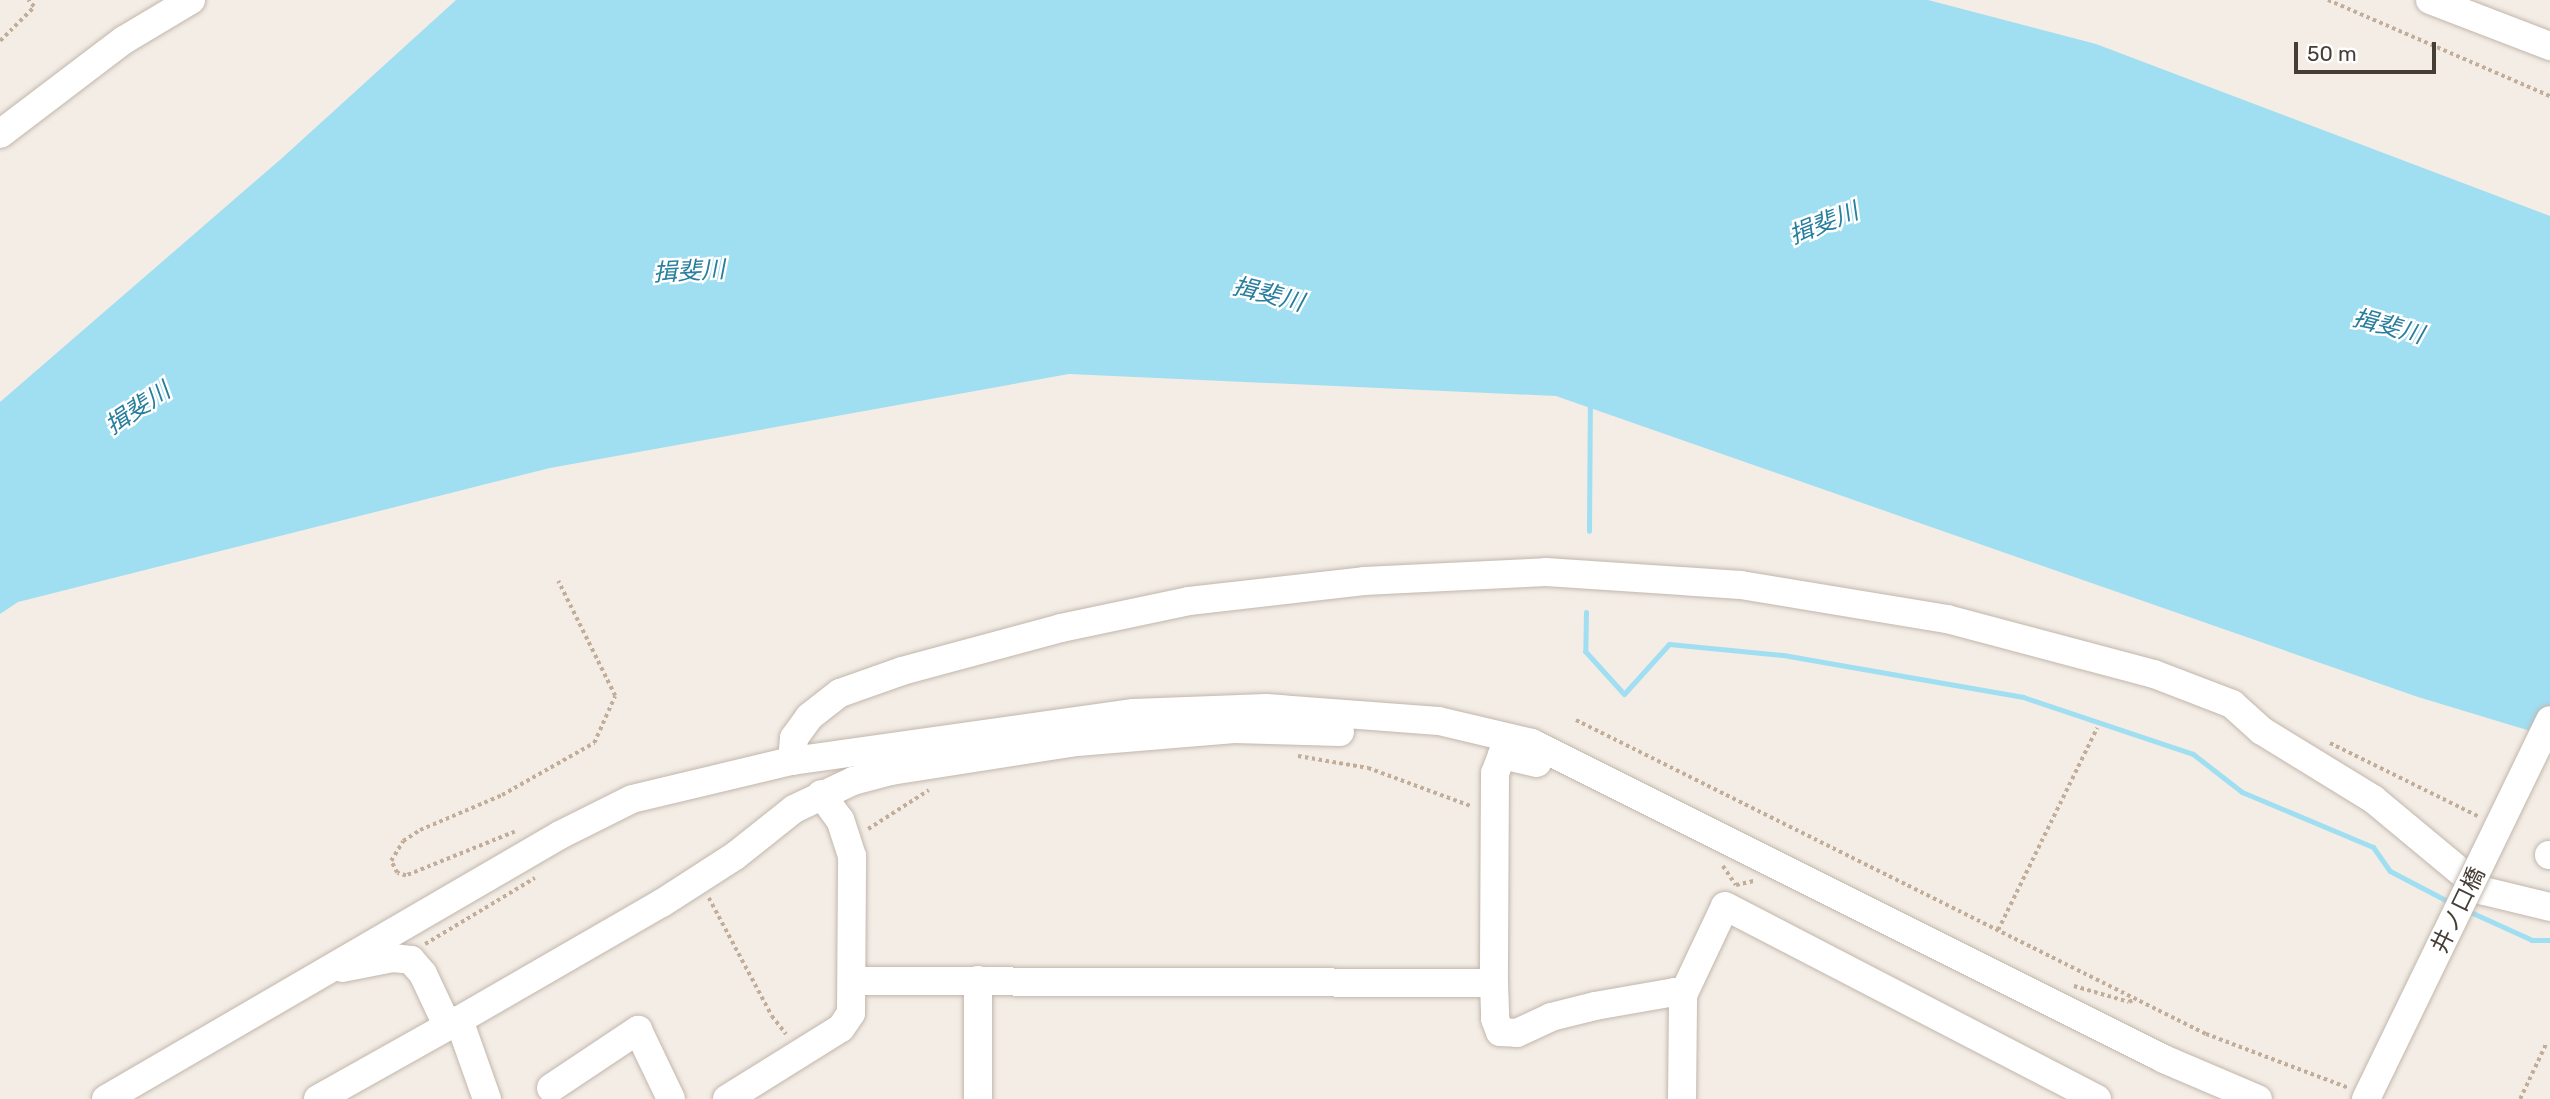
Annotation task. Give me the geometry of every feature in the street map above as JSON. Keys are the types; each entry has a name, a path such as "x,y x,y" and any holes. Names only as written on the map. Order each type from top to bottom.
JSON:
{"street":[{"path":"0,134 124,40 191,0"},
{"path":"2430,0 2550,46"},
{"path":"792,761 794,738 809,717 840,693 902,671 1061,628 1189,601 1364,581 1546,572 1741,585 1947,618 2154,674 2232,704 2262,731 2373,799 2484,891 2550,907"},
{"path":"106,1099 331,966 632,799 792,761 1134,712 1266,708 1439,721 1532,743 1579,764 2164,1059 2258,1099"},
{"name":"井ノ口橋","path":"2360,1094 2550,720"},
{"path":"318,1099 699,880 821,794 905,769 1077,743 1234,729 1389,735 1457,742 1570,770 1579,764"},
{"path":"1502,755 1495,773 1494,1018 1500,1032 1517,1033 1551,1017 1595,1006 1675,992 1683,995"},
{"path":"727,1099 846,1021 851,1013 852,856 840,820 821,794"},
{"path":"1682,1099 1683,995 1725,906 2097,1099"},
{"path":"331,966 411,960 453,1022 487,1099"},
{"path":"978,980 978,1099"},
{"path":"852,981 1494,983"},
{"path":"551,1088 638,1030 671,1099"}],"path":[{"path":"0,41 34,6 28,0"},
{"path":"2328,0 2550,96"},
{"path":"528,827 407,876 397,873 391,860 403,841 420,830 502,795 594,744 615,696 558,581"},
{"path":"1576,720 2206,1034 2360,1094"},
{"path":"1998,930 2097,728"},
{"path":"2321,739 2449,801"},
{"path":"1290,755 1368,768 1496,816"},
{"path":"848,843 933,788"},
{"path":"699,880 772,1016 801,1052"},
{"path":"2520,1099 2546,1044"}],"water":[{"name":"揖斐川","path":"456,0 1928,0 2096,44 2550,216 2550,737 2418,697 1556,396 1069,374 550,468 18,602 0,614 0,402 281,159"}],"waterway":[{"path":"1589,531 1590,401"},
{"path":"1586,612 1585,651 1624,694 1669,644 1783,655 2023,697 2193,754 2242,792 2373,847 2390,871 2451,903"},
{"path":"2466,910 2532,940 2550,940"}]}
